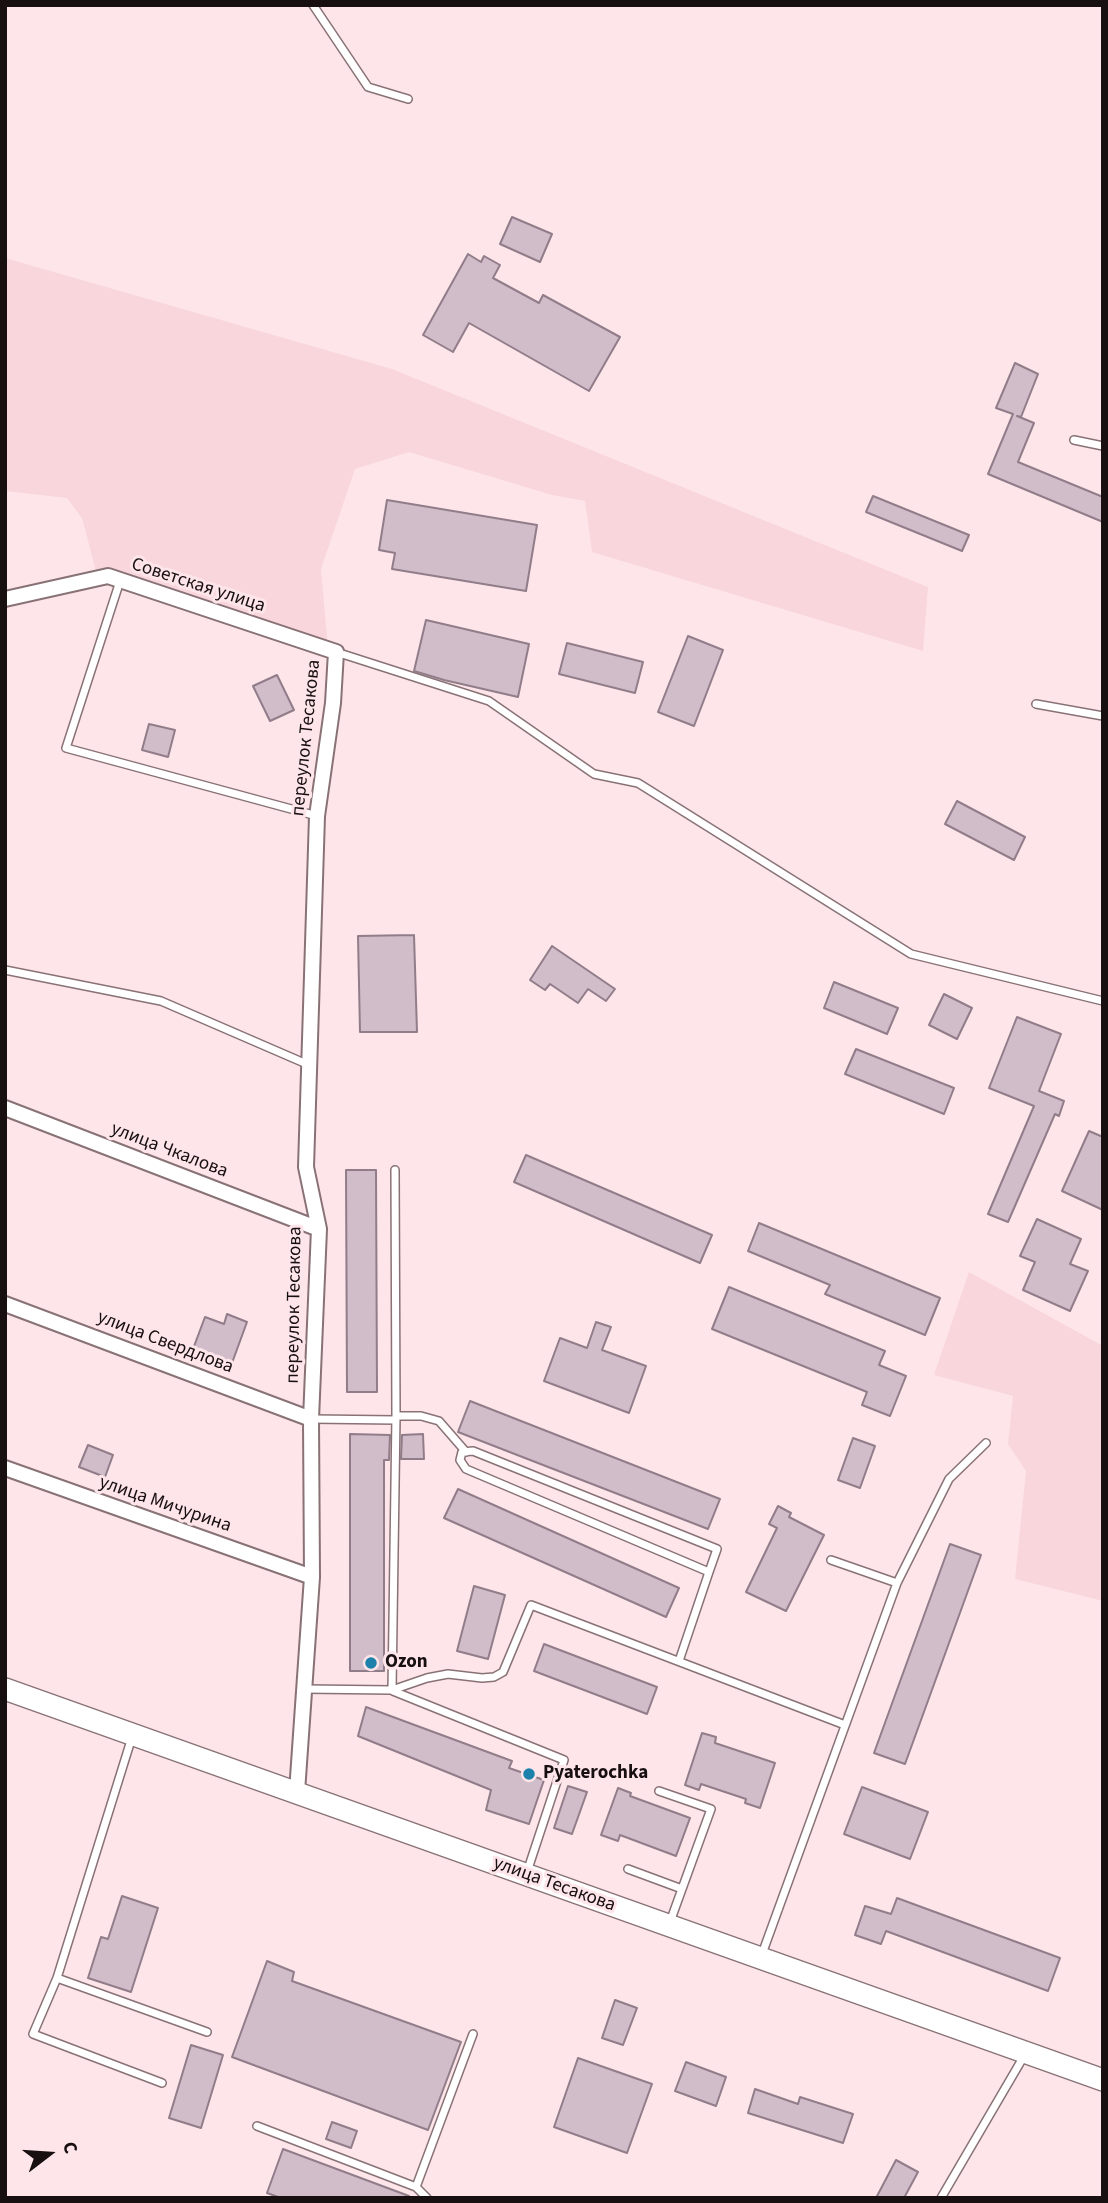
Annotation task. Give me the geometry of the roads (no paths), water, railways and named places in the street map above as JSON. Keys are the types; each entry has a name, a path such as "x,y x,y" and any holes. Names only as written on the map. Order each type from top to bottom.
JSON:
{"main road":[{"name":"улица Тесакова","path":"5,1689 1103,2080"}],"street":[{"name":"Советская улица","path":"5,598 108,576 336,652"},
{"name":"переулок Тесакова","path":"297,1792 312,1577 311,1419 319,1230 306,1167 317,816 333,703 336,652"},
{"name":"улица Чкалова","path":"5,1108 319,1230"},
{"name":"улица Свердлова","path":"5,1304 311,1419"},
{"name":"улица Мичурина","path":"5,1468 312,1577"}],"lane":[{"path":"313,5 368,87 408,99"},
{"path":"1074,440 1103,446"},
{"path":"120,580 66,748 317,816"},
{"path":"336,652 489,701 594,774 638,783 911,954 1103,1001"},
{"path":"1036,704 1103,716"},
{"path":"5,970 161,1001 309,1065"},
{"path":"393,1690 396,1418 394,1170"},
{"path":"311,1419 421,1416 439,1421 466,1452"},
{"path":"760,1959 897,1583 949,1479 986,1443"},
{"path":"679,1661 717,1549 473,1451 462,1452 460,1460 466,1469 709,1572"},
{"path":"831,1560 897,1583"},
{"path":"304,1689 393,1690 448,1674 494,1677 503,1672 531,1605 845,1725"},
{"path":"393,1690 564,1760 526,1874"},
{"path":"133,1734 57,1978 33,2034 162,2083"},
{"path":"659,1791 711,1809 669,1926"},
{"path":"628,1869 682,1889"},
{"path":"57,1978 207,2032"},
{"path":"416,2187 473,2034"},
{"path":"941,2198 1025,2054"},
{"path":"257,2126 416,2187 427,2198"}],"place":[{"name":"Ozon","path":"371,1663"},
{"name":"Pyaterochka","path":"529,1774"}]}
